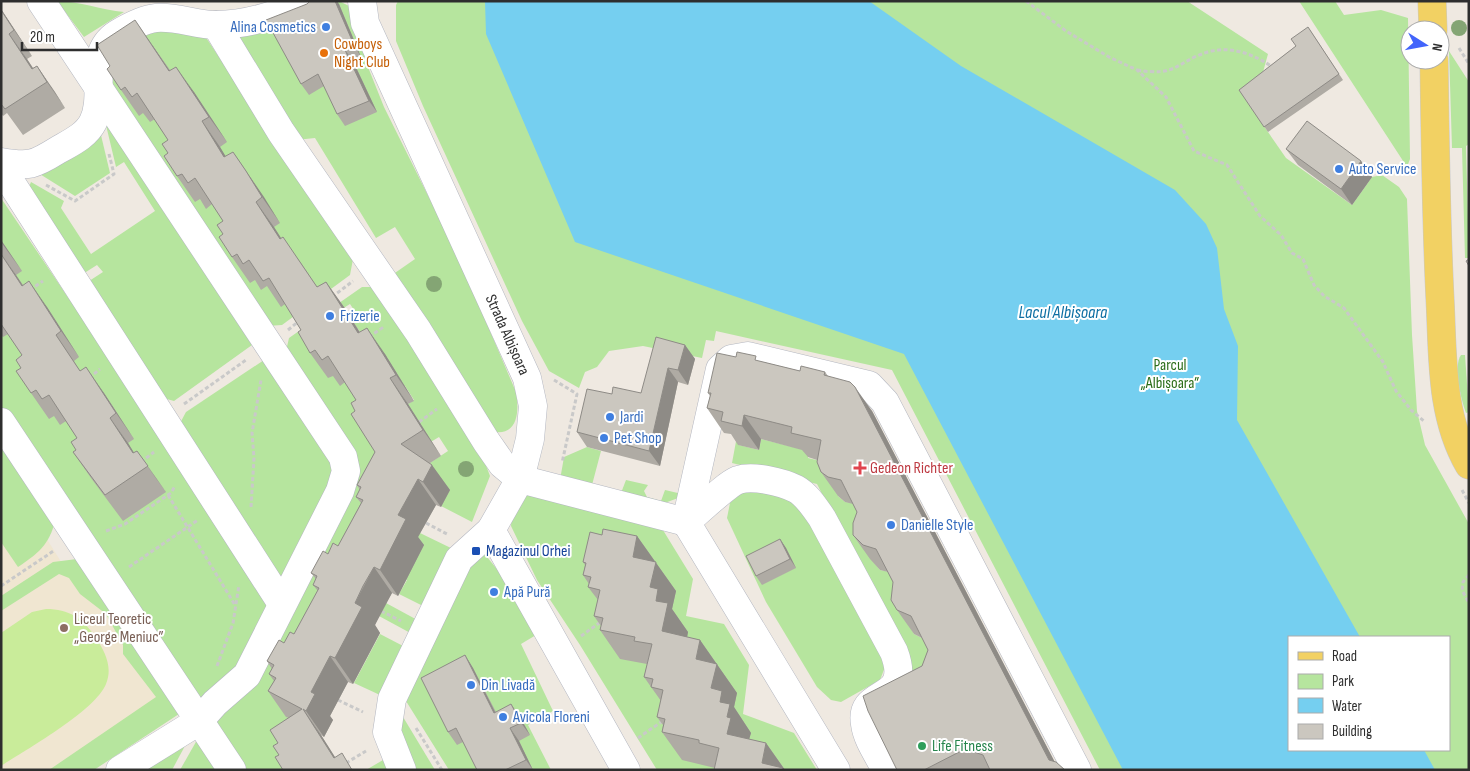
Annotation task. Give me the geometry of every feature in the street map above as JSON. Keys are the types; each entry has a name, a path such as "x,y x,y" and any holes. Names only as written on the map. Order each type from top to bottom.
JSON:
{"main road":[{"path":"1432,1 1433,20"},
{"path":"1434,70 1435,204 1445,393 1457,446 1469,466"}],"lane":[{"path":"41,1 97,105 268,345 343,457 346,471 340,491 248,675 214,703 199,721 120,770"},
{"path":"282,604 164,419 9,165 36,164 85,134 97,105 99,58 104,48 116,35 155,18 216,25 260,19 308,1"},
{"name":"Strada Albișoara","path":"362,1 365,23 528,378 533,406 530,439 520,480 491,530 458,559 392,699 387,732 402,770"},
{"path":"216,25 281,132 418,331 486,442 502,464 520,480 686,522"},
{"path":"836,770 686,522 720,369 731,359 748,356 869,386 885,402 1077,770"},
{"path":"1,422 108,580 232,770"},
{"path":"686,522 738,480 754,479 774,482 796,489 807,498 822,518 894,652 900,668 898,679 894,686 874,699 866,710 864,724 869,739 886,770"},
{"path":"491,530 621,761"}],"path":[{"path":"1026,1 1066,31 1137,70 1166,97 1194,151 1226,165 1260,216 1281,235 1292,253 1303,259 1314,285 1324,296 1344,308 1383,362 1396,391 1411,410 1432,428"},
{"path":"1137,70 1158,73 1171,70 1208,52 1237,51 1255,55 1276,69"},
{"path":"9,165 75,201 114,174 97,105"},
{"path":"330,298 373,265"},
{"path":"164,419 307,315"},
{"path":"1,586 80,538 125,524 168,495 192,463"},
{"path":"168,495 235,606"},
{"path":"108,580 220,506"},
{"path":"1469,574 1463,582 1462,590 1469,603"},
{"path":"560,651 609,616"},
{"path":"621,761 671,716"},
{"path":"415,728 442,770"}],"shaded area":[{"name":"Liceul Teoretic „George Meniuc”","path":"1,436 45,536 63,565 86,565 169,692 67,770 1,770"}],"green space":[{"path":"57,1 74,2 124,12 84,37"},
{"path":"323,1 339,1 349,6 355,15 366,62 384,107 459,258 516,392 516,419 509,429 503,432 495,432 392,275 415,259 395,227 376,238 315,138 296,140 239,47 238,32"},
{"name":"Lacul Albișoara","path":"398,1 1187,1 1268,54 1260,83 1243,96 1286,158 1352,205 1372,177 1382,175 1399,187 1407,199 1417,411 1425,445 1469,524 1469,770 1100,770 892,370 716,331 714,341 706,340 702,358 643,346 609,351 597,367 585,372 579,388 549,371 522,321 423,106 396,41 396,5"},
{"path":"1299,1 1335,1 1344,15 1381,10 1408,18 1408,20 1400,20 1400,70 1409,70 1410,159 1407,167"},
{"path":"164,19 199,27 353,259 350,275 282,325 267,326 108,80 108,53"},
{"path":"1450,53 1469,82 1469,144 1466,146 1469,258 1465,258 1462,148 1452,148"},
{"path":"105,121 252,345 174,401 156,396 83,285 103,272 97,265 78,277 27,192 31,182 64,201 61,208 91,254 155,211 124,162 116,167"},
{"path":"100,131 110,173 75,196 35,171"},
{"path":"1,198 266,591 270,607 237,677 212,697 196,701 1,410"},
{"path":"362,287 379,287 479,447 490,476 472,522 441,506 422,468 448,451 439,437 429,443 405,406 414,400 405,386 400,388 358,329 350,326 360,319 350,304 305,332 333,375 346,381 374,426 382,460 311,729 294,770 244,770 215,727 214,715 352,482 286,351 289,338"},
{"path":"1461,355 1465,355 1469,412 1466,413 1460,392 1458,375"},
{"path":"264,360 336,460 334,482 287,579 277,579 178,427 186,412"},
{"path":"1,432 57,514 44,545 34,556 18,567 1,542"},
{"path":"737,436 739,445 759,450 761,439 809,451 808,458 837,465 838,496 845,502 857,503 871,559 880,570 890,572 909,625 914,634 926,640 946,675 926,697 817,484 732,463"},
{"path":"587,447 601,451 592,485 621,493 626,480 648,485 644,491 647,497 661,501 665,490 682,494 681,497 659,505 560,480 564,457"},
{"path":"743,489 799,500 881,653 885,667 880,680 841,702 831,700 817,687 766,602 727,518 730,503"},
{"path":"530,494 658,522 693,579 686,616 724,624 749,665 743,714 794,733 817,770 657,770 580,645 537,580 511,526 512,513 517,499"},
{"path":"420,533 455,550 427,608 399,594 407,580 403,577 414,539"},
{"path":"483,552 509,584 536,635 521,644 553,711 528,725 551,770 449,770 401,693 466,560"},
{"path":"85,558 185,710 94,770 49,770 156,697 123,654 123,645 106,614 80,594 69,578 59,574 1,611 1,596 53,562"},
{"path":"386,603 421,622 414,635 379,616"},
{"path":"46,609 68,613 86,625 105,654 109,672 108,678 99,695 89,706 43,740 1,766 1,633 32,612"},
{"path":"380,634 405,647 380,695 354,683"},
{"path":"397,707 435,770 412,770 396,746"},
{"path":"193,731 172,770 133,770"},
{"path":"201,733 227,770 180,770"},
{"path":"383,760 389,770 366,770"}],"water":[{"name":"Lacul Albișoara","path":"485,1 869,1 961,66 1175,190 1206,224 1217,248 1224,309 1238,346 1237,420 1359,636 1288,636 1288,751 1425,751 1435,770 1123,770 904,354 575,242 486,34"}],"building":[{"path":"310,1 335,1 354,45 345,50 369,101 337,114 318,74 301,84 266,20 307,4"},
{"path":"1,10 14,30 9,34 32,69 37,66 47,82 5,109 1,104"},
{"path":"135,20 169,71 176,67 209,117 202,121 224,157 233,152 246,171 262,197 256,202 280,239 283,237 317,287 326,282 358,333 367,328 396,375 390,378 423,430 401,444 432,465 423,482 418,479 398,515 406,519 380,570 374,567 363,586 355,603 362,607 335,658 330,656 311,692 315,694 306,711 303,709 334,758 342,753 352,770 283,770 275,757 279,755 273,746 278,743 270,730 302,709 268,691 276,678 269,674 274,665 267,661 279,640 284,643 290,632 294,634 319,588 313,585 317,576 311,573 323,551 328,554 333,543 338,546 363,500 356,497 361,487 357,485 375,452 351,414 355,411 351,403 356,400 328,356 322,360 315,350 310,353 298,332 301,330 269,278 263,281 249,260 243,264 237,254 232,257 219,237 223,234 217,225 223,221 195,178 188,183 182,174 177,176 164,156 168,153 162,144 168,140 137,93 132,97 125,87 121,90 107,69 110,66 97,45"},
{"path":"1308,27 1339,74 1264,127 1239,90 1296,46 1291,39"},
{"path":"1307,121 1361,161 1341,189 1286,149"},
{"path":"1,254 22,286 29,281 61,331 56,335 80,371 86,367 116,413 110,418 133,453 137,451 148,466 105,495 73,452 76,450 71,442 77,438 49,395 42,399 36,390 31,393 16,371 21,368 16,360 22,355 1,324"},
{"path":"656,337 685,345 678,370 668,368 649,451 577,432 587,389 612,394 613,387 641,393"},
{"path":"737,352 756,356 755,360 800,371 801,366 825,372 824,375 850,382 855,387 1049,760 1056,762 1065,770 990,770 983,755 965,749 924,770 897,770 868,711 863,696 922,666 928,650 911,616 897,610 891,600 893,582 876,549 863,545 853,535 853,523 857,512 841,480 828,477 821,472 817,462 821,440 791,433 792,427 744,415 742,426 721,421 723,412 707,408 711,393 708,393 717,353 736,357"},
{"path":"603,529 637,536 633,557 656,562 650,587 658,589 656,601 668,603 662,631 700,640 696,659 717,664 711,688 722,691 720,702 730,704 727,717 731,718 727,734 766,743 762,763 783,768 783,770 714,770 719,748 699,743 699,740 662,732 665,719 657,717 663,690 651,687 653,679 644,677 652,644 634,641 635,637 600,630 603,618 594,616 600,590 588,587 591,577 583,575 586,563 583,562 590,532 602,535"},
{"path":"780,539 790,559 756,576 746,556"},
{"path":"465,655 494,713 511,704 521,723 510,728 526,760 505,770 477,770 456,728 448,732 421,678"}],"place":[{"name":"Alina Cosmetics","path":"326,27"},
{"name":"Cowboys Night Club","path":"324,53"},
{"name":"Auto Service","path":"1339,169"},
{"name":"Frizerie","path":"330,316"},
{"name":"Jardi","path":"610,417"},
{"name":"Pet Shop","path":"604,438"},
{"name":"Gedeon Richter","path":"860,468"},
{"name":"Danielle Style","path":"891,525"},
{"name":"Magazinul Orhei","path":"476,551"},
{"name":"Apă Pură","path":"494,592"},
{"name":"Liceul Teoretic „George Meniuc”","path":"64,628"},
{"name":"Din Livadă","path":"471,685"},
{"name":"Avicola Floreni","path":"503,717"},
{"name":"Life Fitness","path":"922,746"}],"park label":[{"name":"Parcul „Albișoara”","path":"1170,374"}]}
